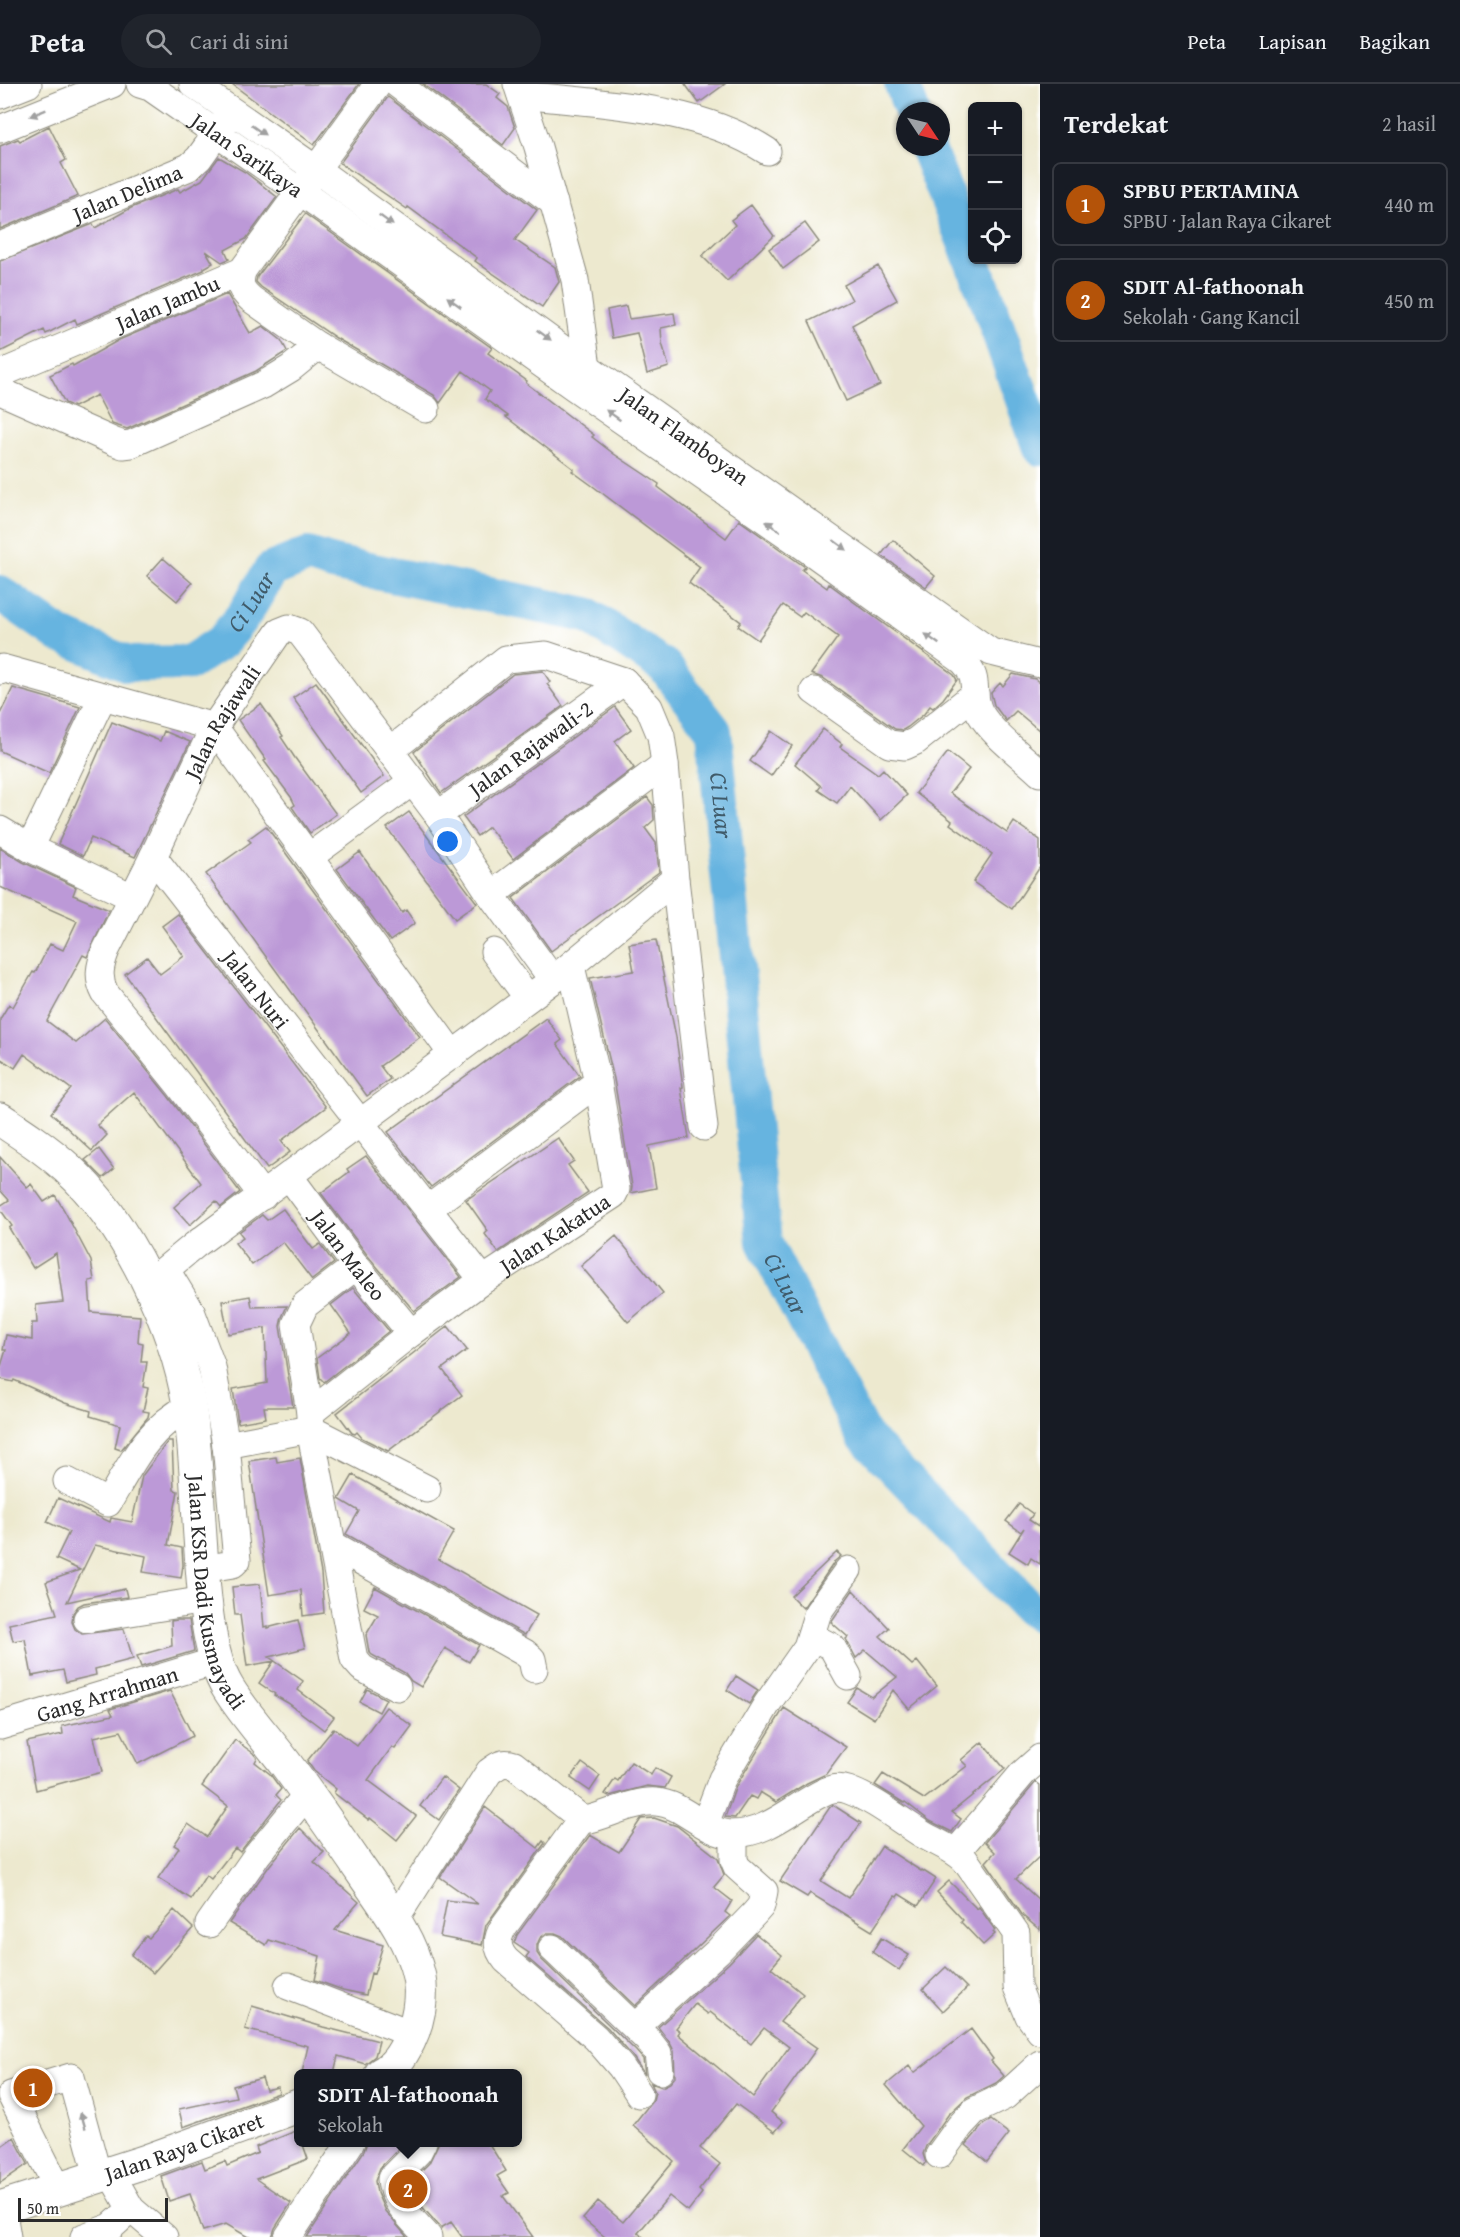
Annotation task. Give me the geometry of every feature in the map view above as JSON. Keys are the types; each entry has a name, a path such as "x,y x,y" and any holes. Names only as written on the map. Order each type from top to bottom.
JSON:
{"main road":[{"name":"Jalan KSR Dadi Kusmayadi","path":"0,1119 40,1146 69,1170 90,1192 158,1276 176,1350 197,1396 204,1584 216,1661 227,1687 308,1793 394,1919 410,1948 419,1977 421,2000 412,2034 403,2053 390,2069"},
{"name":"Jalan Raya Cikaret","path":"3,2217 58,2189 294,2107"}],"street":[{"path":"0,95 28,84"},
{"path":"0,129 76,91 112,84"},
{"name":"Jalan Sarikaya","path":"140,84 150,87 312,200 581,377"},
{"name":"Jalan Sarikaya","path":"193,84 339,186 581,377"},
{"name":"Jalan Jambu","path":"0,374 242,271 312,200 317,170 378,84"},
{"path":"397,84 554,203"},
{"path":"767,151 733,133 674,115 519,90 576,280 581,377 805,534 991,652 1040,664"},
{"name":"Jalan Delima","path":"0,246 189,167 199,158 232,112"},
{"path":"242,271 241,290 318,346 426,409"},
{"path":"0,391 115,442 123,445 131,444 263,385 291,368 318,346"},
{"path":"805,534 971,669 980,712 997,732 1040,773"},
{"name":"Jalan Rajawali","path":"263,1196 180,1086 105,993 100,983 100,964 214,728 279,632 289,628 300,632 438,815 491,895 562,973"},
{"path":"813,692 889,744 905,746 916,741 975,686 991,652"},
{"path":"390,751 506,659 546,655 624,681 649,707 661,736 665,764 675,879 704,1127"},
{"path":"0,671 2,668 214,728 453,1055"},
{"name":"Jalan Rajawali-2","path":"438,815 624,681"},
{"path":"30,848 103,696"},
{"path":"491,895 665,764"},
{"path":"309,857 412,781"},
{"path":"0,830 30,848 132,897"},
{"name":"Jalan Nuri","path":"153,857 483,1280"},
{"path":"158,1276 195,1245 562,973 675,879"},
{"path":"494,952 528,998"},
{"name":"Jalan Kakatua","path":"310,1421 411,1333 483,1280 613,1195 616,1189 598,1082 562,973"},
{"path":"428,1209 598,1082"},
{"name":"Jalan Maleo","path":"289,1176 356,1266 411,1333"},
{"path":"356,1266 305,1305 296,1324 310,1421 354,1659 362,1668 397,1688"},
{"path":"66,1482 108,1503 143,1443 170,1417 197,1396 225,1445 237,1560 204,1584 87,1619"},
{"path":"225,1445 310,1421 428,1489"},
{"path":"333,1545 525,1653 532,1659 534,1669"},
{"path":"705,1824 722,1779 767,1704 807,1647 818,1612 848,1570"},
{"path":"811,1636 832,1647 848,1676"},
{"name":"Gang Arrahman","path":"0,1726 216,1661"},
{"path":"956,1852 1023,1773 1040,1758"},
{"path":"394,1919 489,1772 497,1765 506,1762 514,1765 582,1819 590,1819 646,1802 658,1802 723,1834 744,1833 775,1822 827,1791 838,1788 846,1789 869,1800 925,1836 956,1852 965,1860 1016,1933 1017,1987 1029,2016 1040,2031"},
{"path":"209,1924 257,1855 308,1793"},
{"path":"582,1819 498,1935 498,1946 506,1960 596,2038 621,2067 639,2094"},
{"path":"636,2026 718,1951 761,1906 764,1891 737,1868 734,1860 734,1834"},
{"path":"552,1948 636,2026 658,2053 660,2071"},
{"path":"288,1986 412,2034"},
{"path":"939,2155 960,2126 974,2112 1005,2096 1040,2064"},
{"path":"58,2189 11,2095 71,2077 104,2174 131,2209 164,2237"},
{"path":"288,2237 348,2147"},
{"path":"420,2147 391,2179 396,2199 428,2237"},
{"path":"84,2237 111,2227 131,2209"}],"building":[{"path":"232,84 359,84 314,145"},
{"path":"423,84 486,84 500,94 497,98 508,107 515,128 503,145"},
{"path":"685,84 725,84 699,103"},
{"path":"388,97 537,210 515,240 555,267 559,282 542,307 475,261 477,258 408,207 407,209 340,163"},
{"path":"49,126 66,160 61,163 78,196 0,229 0,146 18,139 20,141"},
{"path":"219,157 245,172 277,197 246,239 225,250 229,259 222,262 206,251 213,263 204,270 77,324 75,319 46,334 44,330 0,352 0,261 93,224 95,228 131,208 178,189 180,192 202,180"},
{"path":"751,205 774,236 727,281 702,256 735,225 731,220"},
{"path":"305,214 492,348 488,353 594,435 592,437 659,484 658,487 726,538 739,520 805,567 802,570 827,588 829,584 954,675 957,680 943,699 933,708 930,706 908,727 903,730 895,729 823,678 811,674 838,637 804,612 800,617 783,605 758,640 738,626 741,622 689,583 700,567 572,471 574,469 506,417 508,416 485,399 490,391 463,371 440,403 434,395 336,338 261,287 256,282 257,277"},
{"path":"805,223 819,242 783,269 769,249"},
{"path":"878,266 897,300 852,325 880,385 846,401 809,321 852,300 844,285"},
{"path":"227,294 250,333 263,326 281,340 287,351 256,371 127,429 112,424 97,395 74,407 65,403 50,375 72,364 73,366 119,340"},
{"path":"626,306 629,319 674,313 676,325 661,328 662,343 669,367 647,374 637,333 612,338 607,310"},
{"path":"893,540 935,576 926,587 881,555"},
{"path":"163,558 192,583 177,601 147,576"},
{"path":"543,671 550,682 547,684 563,706 441,793 414,752 513,674"},
{"path":"1013,674 1035,679 1040,683 1040,731 1016,711 1006,721 994,705 991,693 1000,683 1003,686"},
{"path":"316,682 384,776 361,793 293,698"},
{"path":"13,688 80,707 49,773 0,751 0,714"},
{"path":"261,704 295,758 336,814 310,833 292,807 295,805 291,797 264,761 266,760 238,720"},
{"path":"615,707 631,729 615,741 634,768 513,859 489,827 477,836 463,817"},
{"path":"112,722 160,741 164,731 190,742 135,857 91,838 83,856 58,844"},
{"path":"823,729 842,744 840,747 878,774 883,769 907,795 881,820 850,786 837,803 818,790 821,786 795,764"},
{"path":"771,731 792,746 771,776 750,761"},
{"path":"948,752 969,769 950,793 1007,833 1014,822 1040,840 1040,867 1012,909 973,882 992,854 950,824 952,821 916,793"},
{"path":"647,797 653,805 654,820 645,828 656,843 659,872 551,951 513,898"},
{"path":"409,812 477,903 455,919 387,828"},
{"path":"266,826 420,1037 380,1066 390,1079 367,1096 206,874 251,842 248,839"},
{"path":"0,848 23,862 76,887 73,895 109,910 87,957 83,955 47,1021 76,1043 105,1018 168,1096 240,1192 221,1207 216,1201 190,1225 174,1207 201,1183 134,1092 97,1125 107,1135 92,1151 51,1113 71,1089 24,1054 15,1068 0,1058 0,1019 9,1004 13,1007 50,944 63,950 77,921 0,887"},
{"path":"360,852 402,913 406,910 415,923 390,941 337,869"},
{"path":"178,914 326,1107 281,1141 290,1152 267,1169 125,974 147,957 160,974 184,956 162,926"},
{"path":"656,940 676,1037 689,1138 649,1146 656,1188 631,1193 632,1186 614,1079 590,978 634,971 629,944"},
{"path":"546,1018 562,1040 557,1044 580,1076 431,1187 388,1132"},
{"path":"558,1138 574,1161 568,1165 588,1192 498,1252 485,1234 488,1231 466,1200"},
{"path":"99,1149 114,1169 103,1178 85,1160"},
{"path":"366,1156 461,1277 414,1311 368,1256 321,1193 349,1172 347,1169"},
{"path":"0,1157 27,1187 31,1184 44,1202 55,1195 64,1210 91,1261 94,1280 89,1281 91,1312 140,1316 138,1342 143,1343 141,1362 147,1362 143,1387 148,1388 143,1411 149,1412 148,1417 121,1450 115,1448 120,1425 90,1416 91,1411 65,1403 14,1380 13,1382 0,1379 0,1369 6,1350 3,1350 6,1335 32,1340 32,1323 37,1323 36,1305 63,1302 56,1253 33,1268 9,1228 12,1226 0,1209 0,1206 9,1200 0,1190"},
{"path":"283,1209 313,1249 320,1244 334,1263 312,1280 283,1242 252,1265 235,1243 243,1237 239,1232 262,1215 267,1220"},
{"path":"616,1236 663,1293 628,1322 581,1266"},
{"path":"353,1288 389,1331 324,1382 320,1378 317,1358 351,1333 331,1305"},
{"path":"250,1296 252,1307 287,1306 280,1326 293,1407 264,1407 266,1418 238,1423 233,1389 267,1383 265,1328 228,1334 222,1301"},
{"path":"448,1326 467,1350 442,1369 462,1395 388,1451 362,1438 357,1432 352,1433 337,1413"},
{"path":"168,1441 172,1441 174,1490 178,1491 168,1545 182,1548 181,1578 143,1572 146,1556 95,1545 67,1602 125,1589 127,1597 84,1603 78,1606 73,1613 72,1622 75,1629 82,1634 124,1629 133,1659 95,1669 96,1675 66,1682 63,1670 32,1676 25,1639 13,1641 9,1624 57,1614 46,1582 80,1570 56,1559 69,1532 47,1522 58,1498 110,1522 111,1518 132,1522 142,1476"},
{"path":"276,1457 277,1462 300,1458 321,1573 324,1613 303,1616 301,1590 269,1595 249,1461"},
{"path":"353,1475 454,1531 438,1559 537,1615 525,1635 346,1534 359,1511 339,1499"},
{"path":"1019,1504 1033,1514 1029,1520 1040,1527 1040,1564 1031,1558 1028,1564 1009,1552 1024,1528 1021,1532 1006,1521"},
{"path":"837,1552 841,1556 835,1561 803,1608 791,1596"},
{"path":"260,1584 264,1627 298,1620 305,1648 269,1657 303,1681 298,1690 334,1717 324,1730 259,1683 274,1661 247,1666 240,1615 235,1615 232,1587"},
{"path":"375,1587 479,1645 469,1662 445,1648 421,1687 411,1681 405,1673 372,1655 369,1652 366,1635 378,1615 364,1608"},
{"path":"853,1590 889,1628 880,1636 912,1665 917,1661 937,1686 909,1709 893,1690 874,1719 847,1702 857,1688 872,1697 897,1677 865,1650 856,1658 846,1639 848,1637 831,1622"},
{"path":"189,1620 194,1651 141,1667 137,1656 172,1646 171,1621"},
{"path":"736,1676 758,1690 749,1704 727,1690"},
{"path":"367,1689 386,1699 379,1712 360,1702"},
{"path":"170,1691 193,1736 138,1764 121,1731 94,1737 102,1772 36,1790 27,1742 63,1734 62,1726 113,1715 110,1709"},
{"path":"386,1707 412,1726 395,1749 392,1747 368,1780 416,1816 397,1840 334,1793 336,1789 314,1771 307,1761 334,1728 357,1746"},
{"path":"784,1708 846,1747 826,1774 776,1802 760,1792 756,1799 750,1796 735,1818 725,1817 736,1786"},
{"path":"235,1740 253,1753 257,1758 255,1762 270,1774 281,1789 276,1795 281,1800 240,1852 235,1848 211,1879 206,1875 191,1899 158,1878 179,1848 174,1845 188,1824 207,1837 228,1806 202,1786"},
{"path":"982,1742 1005,1769 952,1812 961,1819 952,1832 930,1821 905,1802 875,1785 883,1774 924,1799 967,1766 961,1760"},
{"path":"631,1762 651,1775 655,1768 671,1777 665,1788 647,1786 609,1796 605,1794 615,1779 618,1781"},
{"path":"582,1763 600,1776 590,1791 571,1778"},
{"path":"442,1777 459,1790 439,1820 420,1806"},
{"path":"1036,1782 1040,1785 1040,1856 1016,1879 1040,1901 1040,1930 1023,1916 986,1862 995,1852 985,1842"},
{"path":"833,1805 861,1823 821,1881 848,1898 882,1846 936,1879 918,1906 899,1894 895,1896 872,1931 810,1893 807,1897 780,1881"},
{"path":"485,1807 538,1848 543,1841 545,1843 486,1925 482,1945 440,1937 447,1900 478,1904 440,1877"},
{"path":"654,1818 677,1826 718,1858 724,1875 714,1887 732,1901 725,1912 730,1916 635,2006 562,1936 547,1933 540,1938 537,1945 537,1953 541,1959 643,2059 645,2075 608,2028 526,1957 529,1953 514,1943 517,1935 590,1835 619,1852 641,1819"},
{"path":"300,1828 324,1852 314,1862 359,1902 335,1930 383,1945 374,1974 371,1973 366,1995 315,1980 320,1956 269,1940 266,1945 229,1923 270,1865"},
{"path":"949,1881 977,1909 979,1907 995,1930 993,1932 995,1934 983,1945 937,1892"},
{"path":"174,1910 193,1928 153,1973 131,1955 146,1936 149,1938"},
{"path":"756,1934 782,1955 771,1968 803,1994 780,2022 817,2048 771,2112 783,2122 775,2132 736,2104 700,2148 720,2164 699,2190 702,2193 688,2211 669,2196 638,2233 643,2237 605,2237 583,2219 598,2201 623,2222 674,2161 633,2125 653,2100 655,2092 651,2083 662,2087 675,2077 674,2051 658,2027 729,1963","holes":["695,2004 708,2014 710,2012 751,2044 764,2028 789,2047 753,2097 678,2034 680,2031 676,2028"]},
{"path":"881,1938 909,1955 899,1970 872,1952"},
{"path":"946,1967 967,1988 943,2011 923,1989"},
{"path":"252,2006 379,2041 375,2056 365,2064 338,2056 335,2069 303,2069 308,2046 245,2029"},
{"path":"971,2029 993,2059 991,2061 1004,2076 996,2083 967,2097 948,2115 926,2146 923,2154 926,2163 924,2166 903,2149 921,2126 886,2085 909,2066 914,2073"},
{"path":"262,2078 266,2090 278,2087 279,2093 183,2127 179,2109 236,2097 233,2086"},
{"path":"991,2120 1009,2134 987,2162 966,2145 984,2124"},
{"path":"294,2132 294,2147 304,2147 308,2159 256,2179 291,2203 272,2237 248,2237 226,2224 203,2231 190,2194 169,2201 161,2176 202,2161 205,2169 225,2161 227,2166 258,2153 256,2147"},
{"path":"14,2137 28,2164 0,2183 0,2147"},
{"path":"365,2147 400,2147 380,2168 375,2181 377,2193 385,2211 407,2237 307,2237"},
{"path":"437,2147 491,2147 506,2171 497,2176 509,2193 503,2196 533,2237 462,2237 451,2222 441,2228 417,2201 408,2184 429,2163"}],"waterway":[{"path":"902,84 909,102"},
{"path":"931,156 988,301 1040,448"},
{"name":"Ci Luar","path":"0,593 60,635 128,664 189,663 223,641 245,613 271,570 308,555 333,563 587,615 664,666 714,731 764,1242 863,1435 1029,1608 1040,1615"}],"place":[{"name":"SPBU PERTAMINA","path":"33,2088"},
{"name":"SDIT Al-fathoonah","path":"408,2189"}]}
